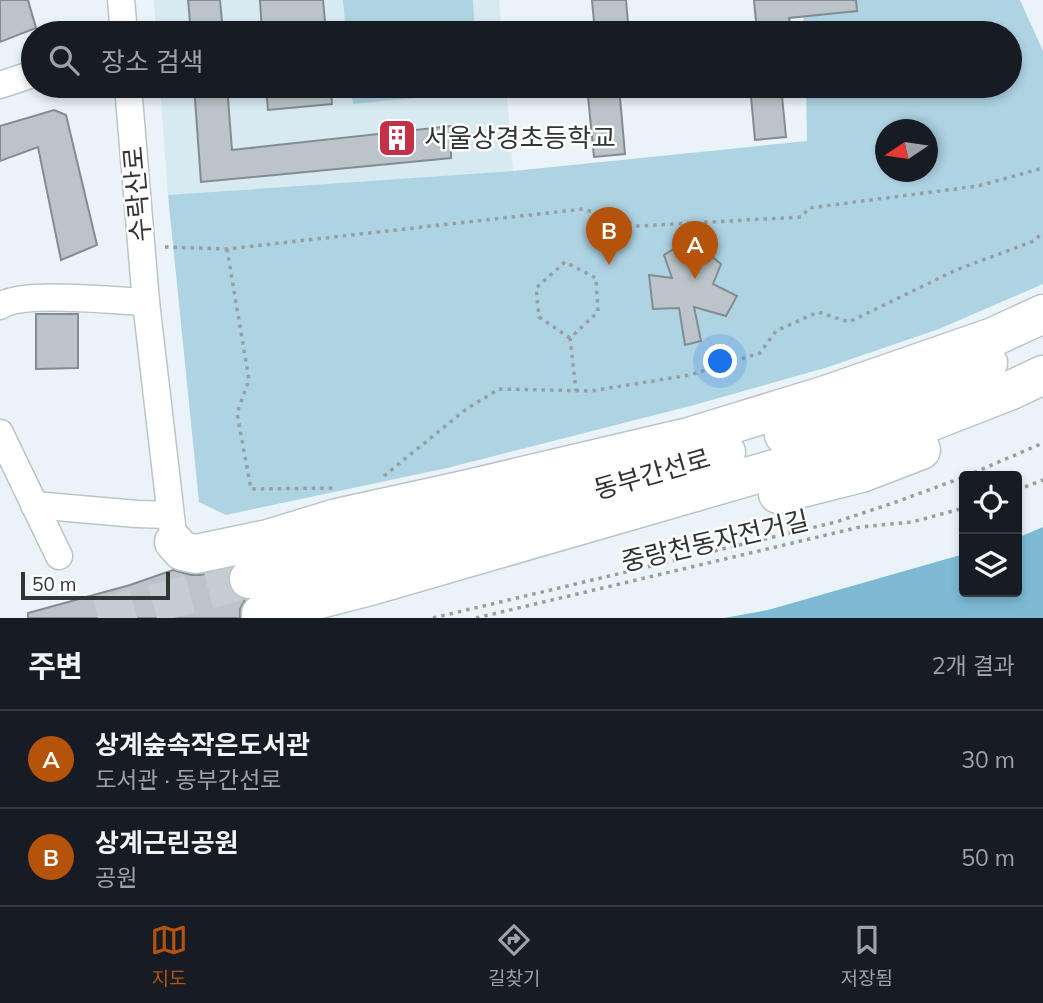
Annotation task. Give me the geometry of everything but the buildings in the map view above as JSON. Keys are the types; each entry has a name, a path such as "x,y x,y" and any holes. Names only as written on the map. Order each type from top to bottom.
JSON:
{"highway":[{"path":"172,528 183,551 196,554 268,539 337,518 689,437 980,341 1043,314"},
{"name":"동부간선로","path":"1043,336 998,359 900,401 255,596 370,586 909,430 1043,375"},
{"path":"370,586 517,561 861,473 1004,419 1043,401"}],"street":[{"path":"121,0 123,21"},
{"path":"0,85 21,78"},
{"name":"수락산로","path":"129,98 146,302 172,528"},
{"path":"0,306 7,301 36,297 146,302"},
{"path":"0,433 59,556"},
{"path":"34,505 137,514 172,528"}],"path":[{"path":"142,247 227,249 583,209 638,226 801,217 809,208 978,186 1043,168"},
{"path":"373,478 387,475 465,410 499,389 591,391 691,374 760,353 776,331 818,312 849,322 956,270 1034,241 1043,232"},
{"path":"227,249 249,380 237,413 251,489 332,488"},
{"path":"570,338 598,312 596,278 565,262 536,288 539,317 570,338 576,391"},
{"path":"979,471 1043,443"},
{"path":"433,618 836,522 959,479"},
{"path":"1022,488 1043,480"},
{"name":"중랑천동자전거길","path":"476,618 860,527 912,522 959,509"}],"shaded area":[{"path":"154,0 499,0 501,21 155,21"},
{"path":"343,0 473,0 474,21 345,21"},
{"path":"803,0 1020,0 1043,51 1043,284 939,329 825,368 694,405 447,468 226,515 199,502 168,195 513,171 807,141 806,98 1022,98 1022,21 804,21"},
{"path":"161,98 507,98 513,171 168,195"},
{"path":"352,98 415,98 353,104"},
{"path":"1043,527 1043,618 724,618 768,610 959,555 959,597 1022,597 1022,536"}],"tunnel":[{"path":"98,618 249,579"}],"place":[{"name":"서울상경초등학교","path":"397,138"},
{"name":"상계근린공원","path":"609,265"},
{"name":"상계숲속작은도서관","path":"695,279"}]}
